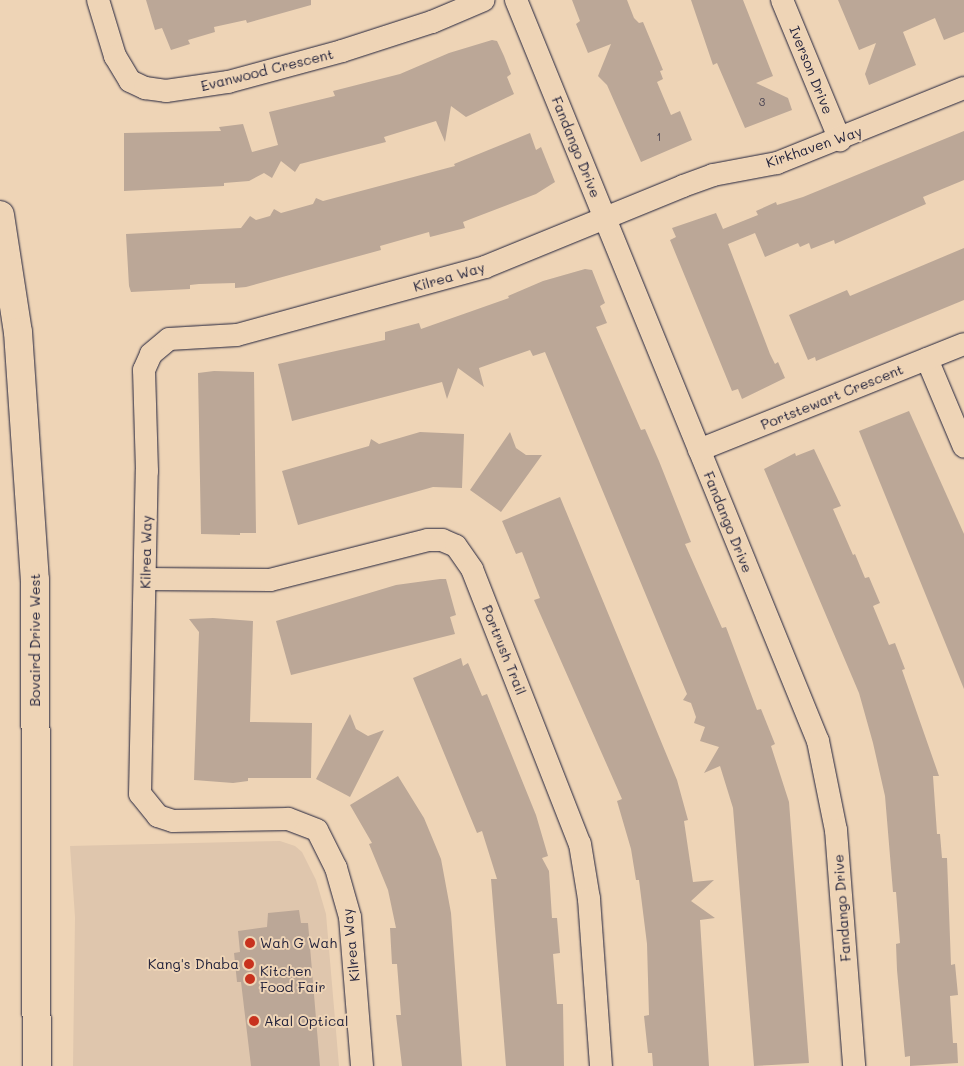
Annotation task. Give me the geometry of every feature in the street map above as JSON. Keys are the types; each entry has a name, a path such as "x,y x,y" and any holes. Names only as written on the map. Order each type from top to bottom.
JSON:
{"main road":[{"name":"Bovaird Drive West","path":"0,215 18,332 35,580 37,1066"}],"street":[{"name":"Evanwood Crescent","path":"98,0 115,56 130,81 145,88 166,91 228,82 342,51 423,25 484,0"},
{"name":"Fandango Drive","path":"516,0 818,741 836,830 854,1066"},
{"name":"Iverson Drive","path":"782,0 840,140"},
{"name":"Kirkhaven Way","path":"604,218 713,175 777,163 840,140 964,88"},
{"name":"Kilrea Way","path":"362,1066 350,918 336,868 317,830 288,819 173,821 158,816 140,794 145,579 144,370 151,354 169,340 237,335 334,310 485,267 604,218"},
{"name":"Portstewart Crescent","path":"699,450 964,344"},
{"path":"928,359 964,447"},
{"name":"Portrush Trail","path":"145,579 270,580 428,540 442,540 456,546 472,569 580,844 589,899 601,1066"}],"shaded area":[{"path":"280,841 295,846 302,852 316,880 326,914 339,1066 73,1066 75,917 70,846"}],"building":[{"path":"146,0 311,0 311,5 247,23 246,20 214,27 215,32 188,40 190,44 171,50 162,28 155,30"},
{"path":"572,0 627,0 634,18 639,23 643,22 663,70 660,71 663,79 657,82 671,115 680,111 692,140 641,162 607,85 598,76 611,44 588,53 576,24 580,21"},
{"path":"691,0 743,0 773,76 756,83 788,98 792,110 745,128 717,63 713,65"},
{"path":"838,0 964,0 964,32 944,40 935,18 903,32 916,65 869,85 865,74 876,43 859,50"},
{"path":"492,40 497,41 504,56 511,74 507,77 514,94 466,117 451,106 445,142 436,121 384,137 386,142 300,164 295,172 281,161 272,178 264,173 249,181 224,183 224,186 124,191 124,133 221,131 219,127 243,124 252,152 278,145 269,112 335,96 333,91 400,74 449,53"},
{"path":"964,131 964,180 923,197 926,204 835,244 834,240 811,249 809,243 800,247 798,243 765,257 755,233 728,244 770,354 775,364 778,362 785,378 742,399 738,389 732,391 670,240 676,237 672,228 716,213 723,229 758,215 756,211 776,202 777,205 803,197"},
{"path":"530,133 536,150 541,147 555,182 536,194 463,222 465,228 430,237 429,232 380,246 381,250 246,287 235,288 235,283 199,284 190,285 190,289 131,292 126,234 241,228 250,216 256,220 270,216 274,209 281,213 313,204 316,198 323,201 455,166 454,164"},
{"path":"964,248 964,300 816,361 815,357 808,360 789,315 847,290 850,296"},
{"path":"585,269 592,270 605,303 600,306 607,323 596,327 641,430 645,429 659,461 691,542 685,544 722,628 726,627 757,710 761,709 775,744 771,746 789,802 809,1063 754,1066 733,808 720,766 704,773 719,747 700,741 705,727 694,723 696,717 691,703 683,700 687,694 545,352 533,356 530,350 479,368 484,387 458,368 447,399 442,382 292,421 278,364 385,340 385,332 419,323 421,329 509,298 508,296 543,281"},
{"path":"214,371 254,372 256,533 240,533 240,535 201,534 198,373"},
{"path":"909,411 964,534 964,689 859,431"},
{"path":"420,432 464,434 462,488 433,487 298,525 282,471 369,446 371,439 379,444"},
{"path":"510,432 516,448 526,455 542,455 501,512 470,490"},
{"path":"814,449 841,506 833,509 853,555 855,554 865,578 869,577 880,603 873,606 889,645 895,643 905,669 902,670 939,776 933,776 937,834 940,834 942,858 947,858 951,965 955,964 958,995 950,996 953,1043 957,1043 958,1063 910,1066 910,1056 905,1057 897,970 896,944 900,943 896,892 893,892 885,796 873,743 859,693 764,469 795,453 796,456"},
{"path":"560,497 677,780 688,820 684,821 693,882 714,880 691,901 715,918 700,920 709,1066 653,1066 652,1053 648,1053 644,1016 649,1015 647,944 639,880 636,880 631,849 617,801 622,799 534,600 540,598 522,552 516,554 502,521"},
{"path":"446,579 456,615 450,617 455,634 291,675 276,621 396,585"},
{"path":"213,618 253,621 250,722 312,723 311,778 248,778 248,781 233,783 194,780 199,632 189,619"},
{"path":"461,658 463,666 468,663 482,696 487,694 536,815 548,856 542,858 549,871 552,918 557,918 560,953 553,954 557,1004 563,1004 564,1066 506,1066 491,879 497,879 482,831 477,833 413,678"},
{"path":"350,714 356,729 368,736 384,730 350,797 316,779"},
{"path":"398,776 424,818 441,859 451,913 462,1066 402,1066 396,1015 401,1015 397,964 392,964 390,928 396,928 388,890 369,844 372,843 350,805"},
{"path":"299,910 301,923 308,923 320,1066 251,1066 241,982 237,982 234,953 240,952 238,931 267,927 268,913"}],"place":[{"name":"Wah G Wah","path":"250,943"},
{"name":"Kang's Dhaba","path":"249,964"},
{"name":"Kitchen Food Fair","path":"250,979"},
{"name":"Akal Optical","path":"254,1021"}]}
